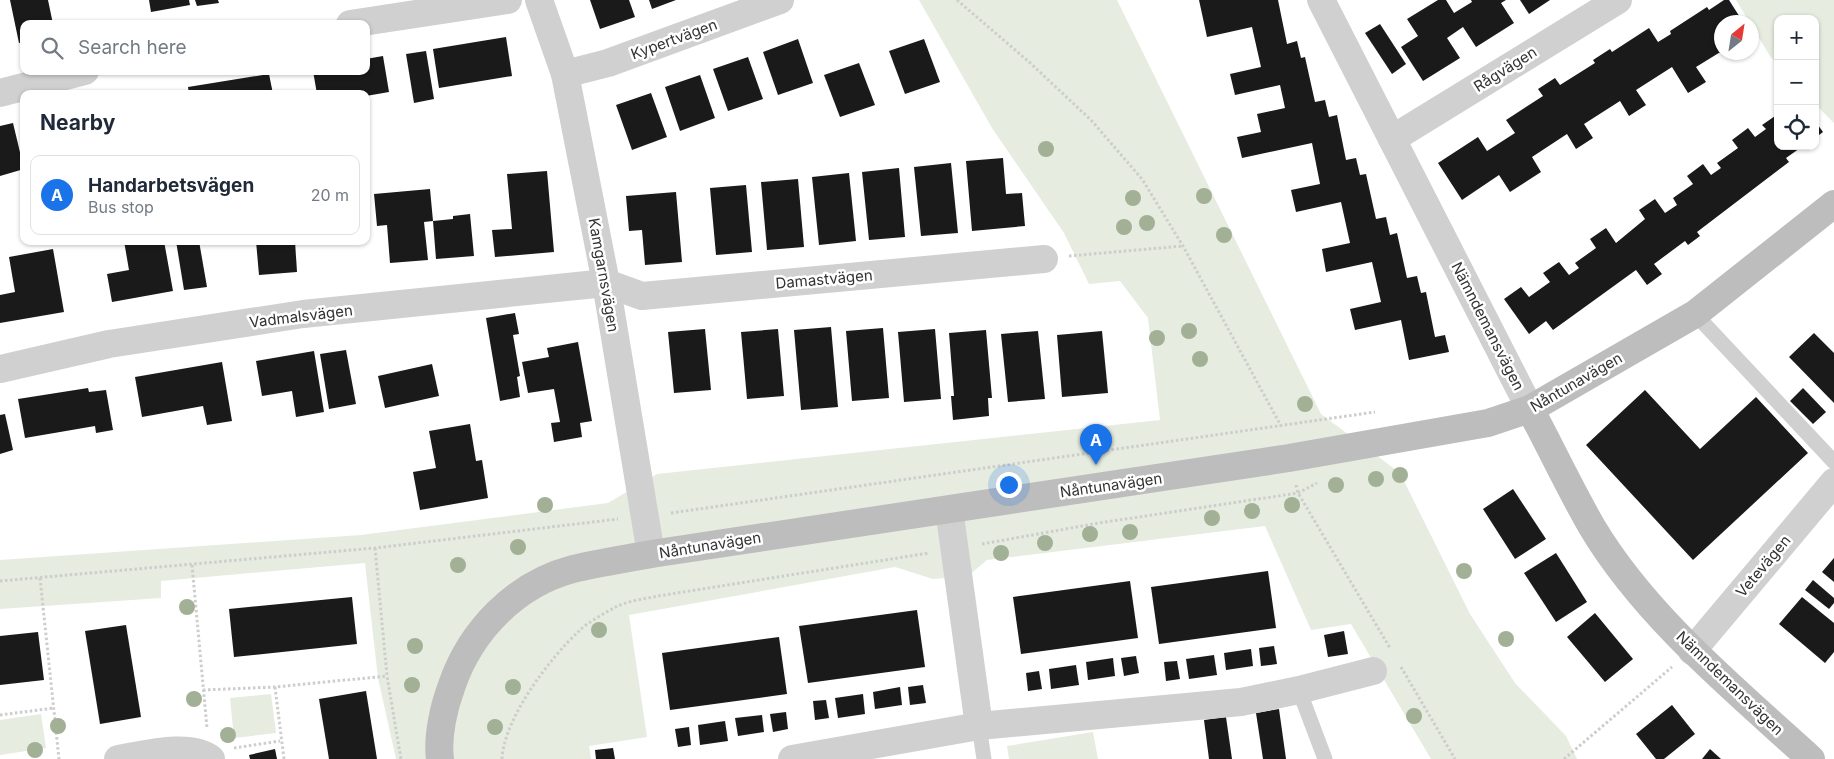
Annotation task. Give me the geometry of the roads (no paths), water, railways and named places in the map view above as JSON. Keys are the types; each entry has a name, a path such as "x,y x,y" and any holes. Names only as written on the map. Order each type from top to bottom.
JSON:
{"street":[{"path":"370,21 508,0"},
{"name":"Kamgarnsvägen","path":"538,0 566,74 606,283 651,554"},
{"name":"Kypertvägen","path":"566,74 608,63 780,0"},
{"name":"Nämndemansvägen","path":"1321,0 1530,409 1593,528 1630,580 1692,651 1811,759"},
{"name":"Rågvägen","path":"1392,138 1618,0"},
{"path":"0,93 70,75"},
{"name":"Nåntunavägen","path":"440,759 445,704 457,669 476,636 501,608 537,583 571,569 651,554 1289,458 1488,423 1530,409 1695,314 1834,204"},
{"name":"Damastvägen","path":"606,283 642,296 1044,259"},
{"name":"Vadmalsvägen","path":"0,369 109,344 303,314 606,283"},
{"name":"Vetevägen","path":"1692,651 1834,482"},
{"path":"949,509 979,726"},
{"path":"792,759 979,726 1241,702 1299,690 1373,671"},
{"path":"118,759 168,751 200,752 211,756"}],"lane":[{"path":"1695,314 1834,462"},
{"path":"1299,690 1324,759"},
{"path":"979,726 984,759"}],"place":[{"name":"Handarbetsvägen","path":"1096,465"}]}
